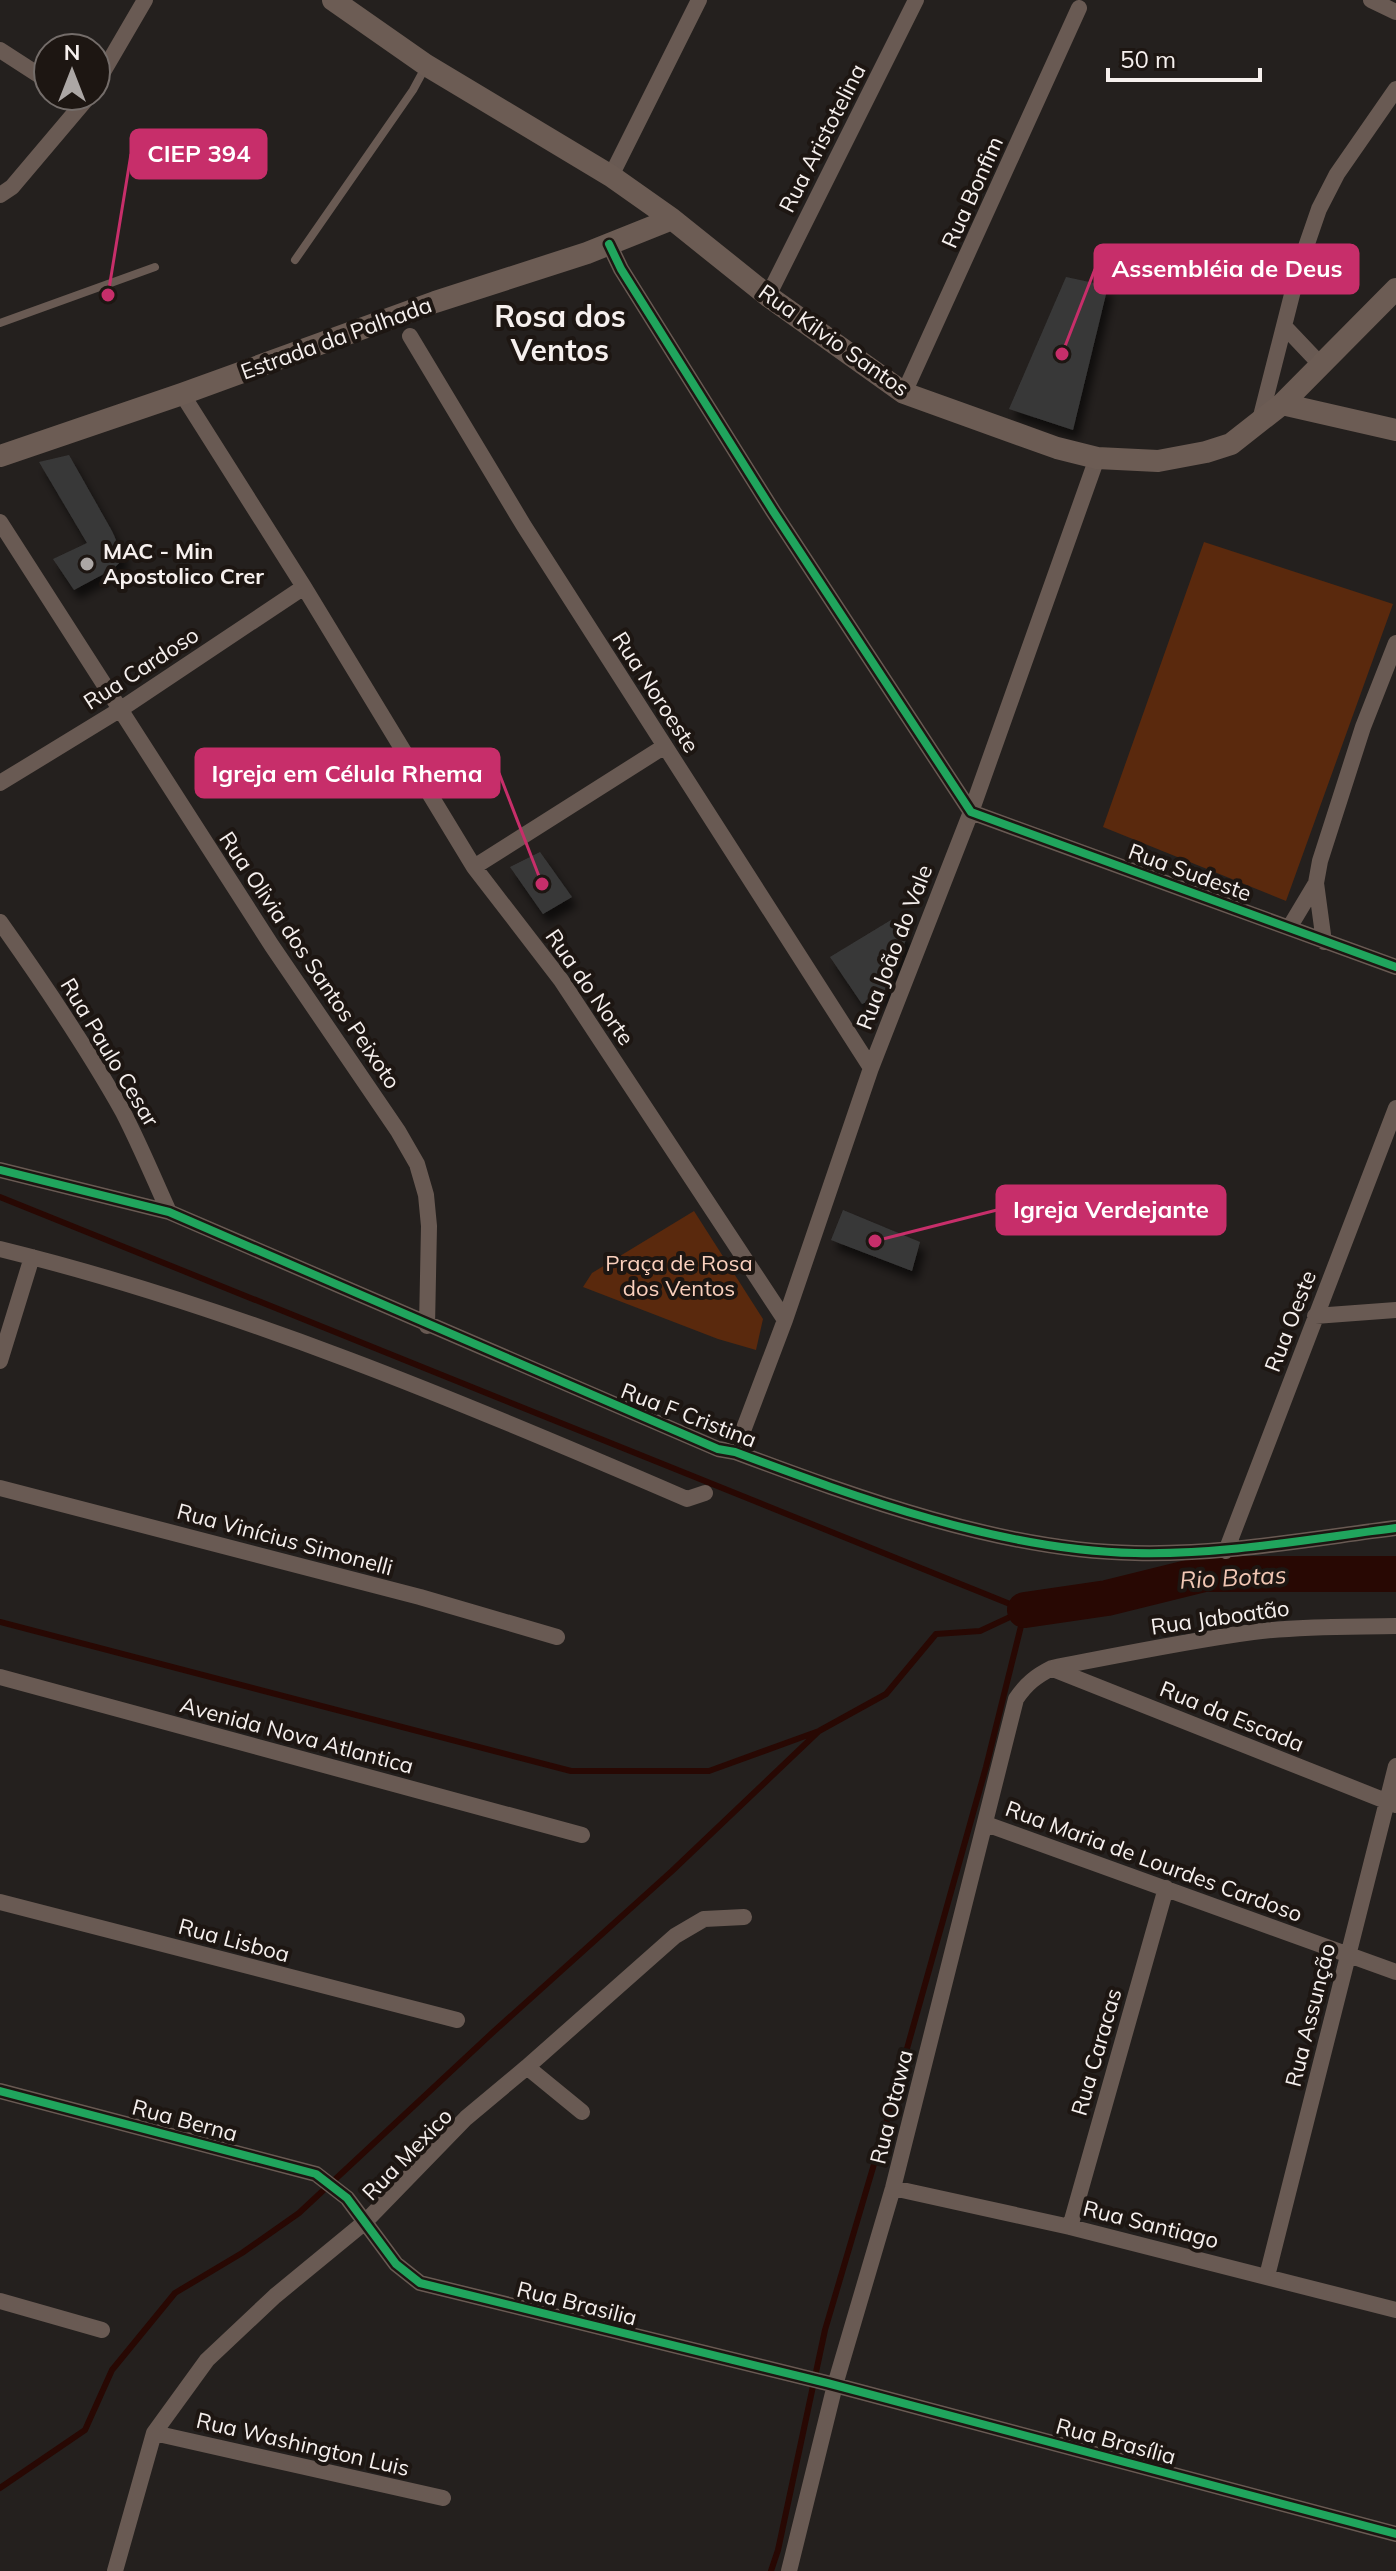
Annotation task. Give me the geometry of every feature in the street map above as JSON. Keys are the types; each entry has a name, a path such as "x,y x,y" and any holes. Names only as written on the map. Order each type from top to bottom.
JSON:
{"main road":[{"name":"Rua Kilvio Santos","path":"333,0 426,65 611,176 672,219 768,296 904,393 1057,448 1097,458 1158,461 1231,444 1282,404 1396,289"},
{"path":"350,0 366,25"},
{"name":"Estrada da Palhada","path":"0,456 435,302 609,244 672,219"},
{"path":"1282,404 1396,430"}],"street":[{"path":"112,57 145,0"},
{"path":"611,176 699,0"},
{"name":"Rua Aristotelina","path":"768,296 916,0"},
{"path":"1371,0 1396,12"},
{"name":"Rua Bonfim","path":"904,393 1079,8"},
{"path":"0,50 32,71"},
{"path":"1260,420 1299,267 1319,209 1337,174 1396,89"},
{"path":"0,195 12,187 71,112"},
{"path":"609,244 621,269 764,497 971,812"},
{"path":"1284,326 1321,365"},
{"name":"Rua Noroeste","path":"410,336 524,526 871,1068"},
{"name":"Rua do Norte","path":"182,394 304,587 474,867 561,980 785,1320"},
{"name":"Rua João do Vale","path":"735,1452 785,1320 871,1068 971,812 1097,458"},
{"name":"Rua Olivia dos Santos Peixoto","path":"0,522 272,946 398,1131 417,1164 426,1195 429,1226 427,1326"},
{"name":"Rua Cardoso","path":"0,783 121,709 304,587"},
{"path":"1324,942 1316,883 1320,861 1363,727 1396,643"},
{"path":"474,867 665,746"},
{"name":"Rua Sudeste","path":"971,812 1396,967"},
{"path":"1289,928 1316,883"},
{"name":"Rua Paulo Cesar","path":"0,922 62,1010 101,1074 124,1115 169,1212"},
{"name":"Rua Oeste","path":"1226,1551 1396,1108"},
{"name":"Rua F Cristina","path":"0,1170 169,1212 427,1326 718,1449 735,1452 852,1496 1006,1537 1132,1553 1226,1551 1396,1528"},
{"path":"0,1249 222,1314 460,1404 687,1499 705,1493"},
{"path":"0,1361 32,1257"},
{"path":"1315,1316 1396,1310"},
{"name":"Rua Vinícius Simonelli","path":"0,1488 420,1597 557,1637"},
{"name":"Rua Jaboatão","path":"1052,1668 1255,1632 1396,1626"},
{"name":"Rua da Escada","path":"1052,1668 1391,1803"},
{"name":"Rua Otawa","path":"789,2571 831,2384 893,2188 1016,1699 1033,1678 1052,1668"},
{"name":"Avenida Nova Atlantica","path":"0,1677 582,1835"},
{"name":"Rua Assunção","path":"1267,2276 1391,1803 1396,1766"},
{"name":"Rua Maria de Lourdes Cardoso","path":"986,1824 1396,1972"},
{"name":"Rua Caracas","path":"1070,2227 1166,1888"},
{"name":"Rua Lisboa","path":"0,1902 457,2020"},
{"name":"Rua Mexico","path":"115,2571 154,2433 207,2360 275,2296 365,2222 466,2118 675,1936 704,1919 744,1917"},
{"path":"527,2067 582,2112"},
{"name":"Rua Berna","path":"0,2091 303,2169 316,2174 352,2204"},
{"name":"Rua Santiago","path":"893,2188 1070,2227 1396,2310"},
{"name":"Rua Brasilia","path":"352,2204 396,2264 420,2283 831,2384"},
{"path":"0,2301 102,2330"},
{"name":"Rua Brasília","path":"831,2384 1396,2534"},
{"name":"Rua Washington Luis","path":"154,2433 443,2498"}],"lane":[{"path":"295,260 413,90 426,65"},
{"path":"0,323 155,267"}],"green space":[{"path":"1204,542 1393,604 1286,901 1103,827"},
{"name":"Praça de Rosa dos Ventos","path":"694,1211 763,1319 756,1350 718,1339 583,1287 592,1273"}],"building":[{"path":"1066,277 1108,286 1073,430 1009,409"},
{"path":"69,455 124,558 113,569 74,590 53,559 87,543 39,462"},
{"path":"540,852 572,897 543,914 510,867"},
{"path":"891,920 907,937 884,994 862,1004 830,957"},
{"path":"843,1210 920,1242 912,1271 831,1240"}],"waterway":[{"path":"0,1197 1025,1610"},
{"name":"Rio Botas","path":"1025,1610 1107,1598 1204,1574 1396,1574"},
{"path":"0,1622 571,1771 709,1771 819,1731 886,1694 936,1634 980,1631 1025,1610"},
{"path":"771,2571 825,2330 986,1767 1025,1610"},
{"path":"0,2488 85,2430 112,2370 175,2293 242,2253 299,2213 672,1871 819,1731"}],"cycle path":[{"path":"609,244 621,269 773,511 971,812 1396,967"},
{"path":"0,1170 169,1212 718,1449 735,1452 932,1519 1034,1543 1135,1553 1266,1545 1396,1528"},
{"path":"0,2091 316,2174 347,2198 396,2264 420,2283 827,2383 1396,2534"}],"place":[{"name":"CIEP 394","path":"108,295"},
{"name":"Assembléia de Deus","path":"1062,354"},
{"name":"MAC - Min Apostolico Crer","path":"87,564"},
{"name":"Igreja em Célula Rhema","path":"542,884"},
{"name":"Igreja Verdejante","path":"875,1241"}],"district":[{"name":"Rosa dos Ventos","path":"560,334"}]}
